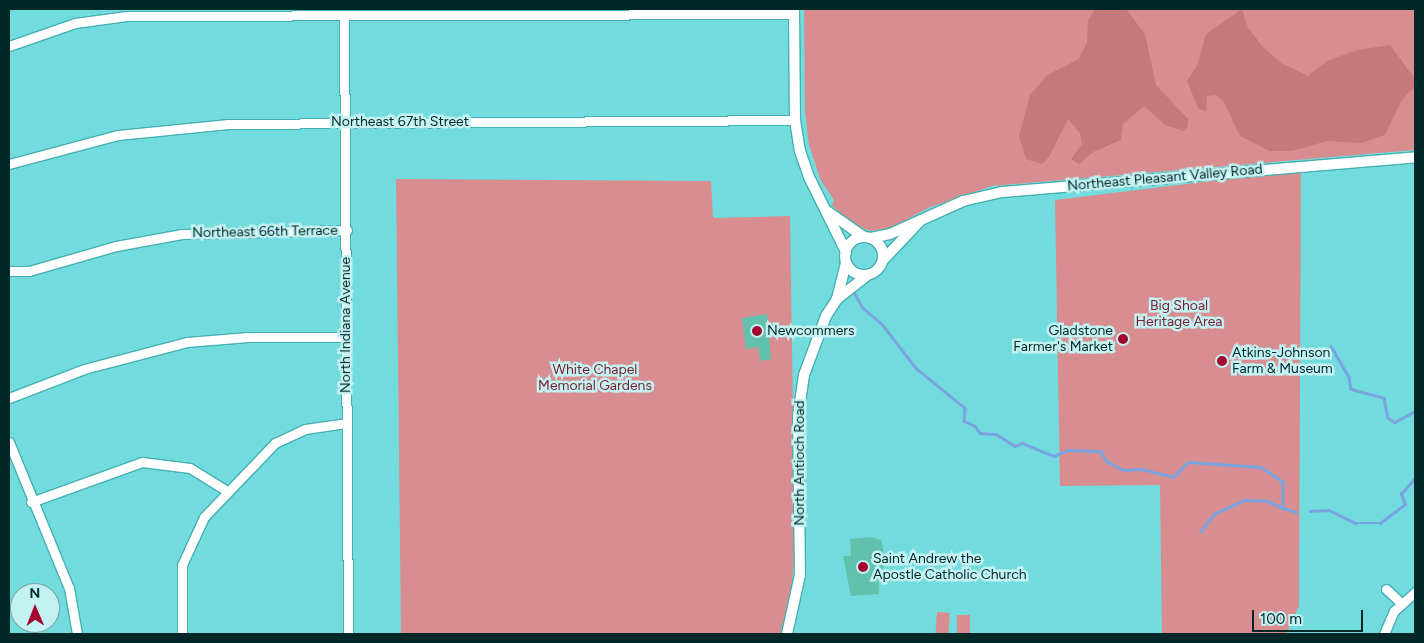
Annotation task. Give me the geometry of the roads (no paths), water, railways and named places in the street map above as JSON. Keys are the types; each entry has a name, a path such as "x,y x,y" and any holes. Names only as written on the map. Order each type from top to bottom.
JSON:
{"street":[{"path":"9,46 75,23 167,12 344,16 408,12 794,11 796,120 809,177 846,252 846,264 854,273 866,276 877,271 884,259 881,246 827,211"},
{"name":"North Indiana Avenue","path":"344,16 348,634"},
{"name":"Northeast 67th Street","path":"9,164 71,146 154,130 228,124 796,120"},
{"name":"Northeast Pleasant Valley Road","path":"868,237 920,221 963,201 1002,192 1415,157"},
{"name":"Northeast Pleasant Valley Road","path":"884,259 920,221"},
{"name":"Northeast 66th Terrace","path":"9,271 28,271 116,246 182,234 346,230"},
{"path":"846,252 852,241 868,237"},
{"name":"North Antioch Road","path":"787,634 800,575 801,389 816,337 837,299 846,264"},
{"name":"North Antioch Road","path":"837,299 866,276"},
{"path":"9,398 84,368 186,342 248,337 346,337"},
{"path":"182,634 180,577 186,552 204,517 275,444 305,429 346,422"},
{"path":"9,442 31,502 69,588 77,634"},
{"path":"31,502 142,462 190,468 228,492"},
{"path":"1386,589 1401,603"},
{"path":"1384,634 1401,603 1415,592"}],"waterway":[{"path":"854,292 863,308 882,324 916,368 965,408 964,421 975,426 980,433 996,434 1015,446 1022,443 1054,456 1068,450 1101,451 1106,461 1124,470 1142,469 1173,477 1188,462 1261,467 1283,482 1283,508 1296,512"},
{"path":"1331,346 1349,377 1351,389 1384,398 1388,418 1395,422 1415,411"},
{"path":"1310,511 1329,510 1356,523 1380,523 1405,504 1401,494 1415,478"},
{"path":"1200,532 1214,514 1244,500 1267,501 1283,508"}],"place":[{"name":"Newcommers","path":"757,331"},
{"name":"Gladstone Farmer's Market","path":"1123,339"},
{"name":"Atkins-Johnson Farm & Museum","path":"1222,361"},
{"name":"Saint Andrew the Apostle Catholic Church","path":"863,567"}],"park label":[{"name":"Big Shoal Heritage Area","path":"1179,314"},
{"name":"White Chapel Memorial Gardens","path":"595,378"}]}
